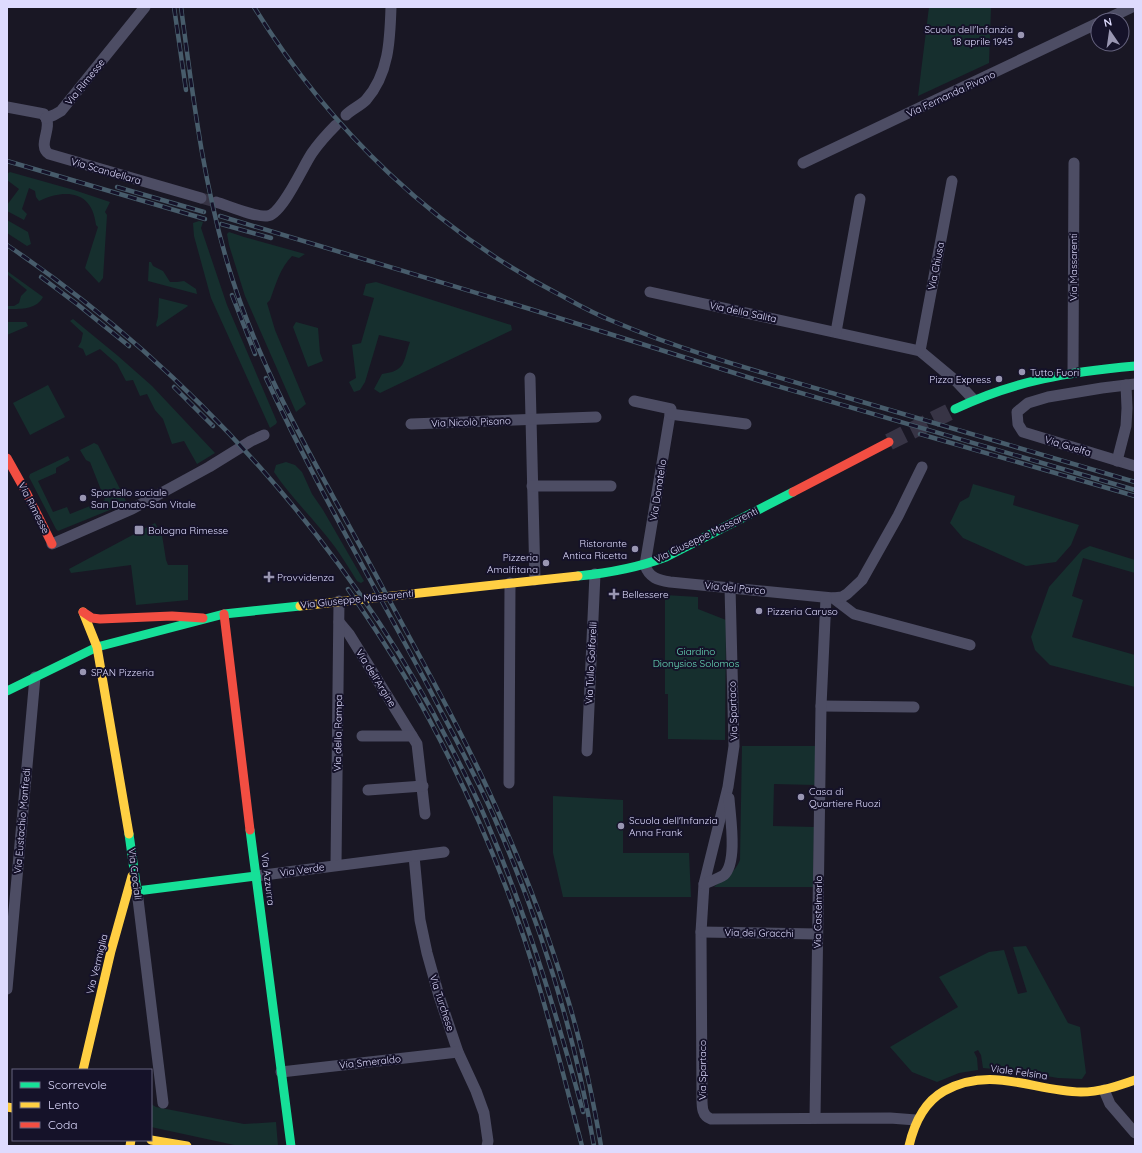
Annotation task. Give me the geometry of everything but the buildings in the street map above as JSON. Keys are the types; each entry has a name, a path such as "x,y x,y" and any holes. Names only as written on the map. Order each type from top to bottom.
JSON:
{"main road":[{"path":"955,409 973,399 1009,386 1038,378 1073,372 1135,366"},
{"name":"Via Giuseppe Massarenti","path":"7,691 98,647 224,614 617,572 645,565 666,557 888,442"},
{"name":"Via Rimesse","path":"7,458 52,544"},
{"name":"Via Giuseppe Massarenti","path":"98,647 83,612 92,618 100,619 172,616 204,618"},
{"name":"Via Azzurra","path":"224,614 291,1146"},
{"name":"Via Crociali","path":"98,647 134,863 137,891"},
{"name":"Via Vermiglia","path":"83,1069 111,951 128,893 134,863"},
{"name":"Via Verde","path":"137,891 256,876"},
{"name":"Viale Felsina","path":"910,1146 916,1120 927,1105 934,1097 959,1083 979,1078 996,1079 1066,1090 1086,1091 1104,1090 1135,1080"},
{"path":"152,1140 187,1146"}],"street":[{"name":"Via Rimesse","path":"46,118 61,111 145,7"},
{"path":"346,115 364,102 378,82 384,68 388,50 391,7"},
{"path":"1122,12 1132,7"},
{"name":"Via Fernanda Pivano","path":"803,163 1090,27"},
{"path":"7,107 44,114 46,118"},
{"name":"Via Scandellara","path":"46,118 49,126 44,146 46,152 49,154 201,198"},
{"path":"216,202 260,216 273,214 282,204 313,152 336,125"},
{"name":"Via Massarenti","path":"1073,372 1074,162"},
{"name":"Via Chiusa","path":"920,351 952,181"},
{"path":"836,332 860,199"},
{"name":"Via della Salita","path":"650,292 920,351 956,381 973,399"},
{"path":"530,378 535,580"},
{"path":"1117,461 1126,426 1130,385"},
{"name":"Via Guelfa","path":"1130,385 1048,397 1028,404 1017,412 1018,424 1023,432 1135,466"},
{"path":"634,401 671,409 670,414 746,424"},
{"name":"Via Donatello","path":"645,565 670,414"},
{"name":"Via Nicolò Pisano","path":"411,424 596,417"},
{"path":"52,544 132,509 264,435"},
{"name":"Via del Parco","path":"645,565 650,576 661,581 830,598 842,597 862,580 898,516 922,467"},
{"path":"532,486 611,486"},
{"name":"Via Tullo Golfarelli","path":"587,751 595,574"},
{"path":"509,783 510,583"},
{"name":"Via Spartaco","path":"730,587 734,746 728,787 704,884 701,932 703,1109 706,1116 711,1119 890,1118 916,1120"},
{"path":"830,598 854,614 970,645"},
{"name":"Via Castelmerlo","path":"815,1118 821,706 830,598"},
{"name":"Via della Rampa","path":"336,865 339,601"},
{"name":"Via dell'Argine","path":"339,622 349,634 417,744 425,814"},
{"name":"Via Eustachio Manfredi","path":"7,989 35,677"},
{"path":"821,706 914,707"},
{"path":"362,736 412,736"},
{"path":"368,790 423,786"},
{"name":"Via Spartaco","path":"704,884 725,874 730,863 732,852 732,834 728,787"},
{"name":"Via Verde","path":"256,876 444,852"},
{"name":"Via Turchese","path":"414,856 420,920 427,953 439,996 458,1052 476,1091 484,1113 488,1141 487,1146"},
{"name":"Via Crociali","path":"137,891 163,1103"},
{"name":"Via dei Gracchi","path":"701,932 817,934"},
{"name":"Via Smeraldo","path":"281,1072 458,1052"},
{"path":"1104,1090 1110,1104 1135,1133"}],"green space":[{"path":"929,7 991,7 989,63 918,96"},
{"path":"10,172 110,202 105,212 107,215 103,278 99,283 85,268 98,227 89,205 76,195 67,194 49,197 39,201 36,197 35,191 29,188 22,209 27,214 24,220 7,211 7,205 19,189 7,180 7,174"},
{"path":"7,220 28,232 31,244 27,246 7,233"},
{"path":"199,221 203,222 201,228 227,305 277,422 270,428 211,298 194,236 193,223"},
{"path":"229,232 305,254 299,258 292,256 284,266 270,300 267,303 275,330 306,404 296,412 245,296 229,245 227,234"},
{"path":"149,262 151,262 153,266 163,271 170,282 184,281 196,289 197,294 148,281"},
{"path":"7,271 43,297 40,301 32,307 7,309 7,306 14,306 19,303 21,296 27,290 7,274"},
{"path":"376,282 511,325 512,330 380,393 374,389 382,374 396,371 400,368 410,342 379,335 365,382 360,390 354,392 349,382 356,378 352,345 361,343 374,298 363,295 366,284"},
{"path":"159,298 187,305 188,306 157,327"},
{"path":"73,319 152,386 215,453 197,464 184,441 172,444 163,419 155,410 147,394 140,396 133,380 126,381 117,364 100,349 86,356 83,349 78,347 83,333 70,321"},
{"path":"7,322 26,322 28,326 7,335"},
{"path":"296,322 318,328 320,353 323,361 308,367 293,327"},
{"path":"48,385 65,417 30,435 13,403"},
{"path":"94,443 98,445 127,503 58,531 29,477 30,474 68,456 70,460 56,468 56,473 38,481 53,512 67,507 70,514 105,500 90,462 86,460 80,450"},
{"path":"286,462 295,465 302,472 312,494 323,510 364,581 361,583 357,581 335,547 274,472 276,465"},
{"path":"973,484 1015,496 1013,505 1079,525 1071,545 1056,562 1026,566 963,538 950,523 960,502 969,497"},
{"path":"155,523 162,535 168,565 188,565 188,600 136,605 131,565 71,573 69,569"},
{"path":"1090,546 1135,560 1135,573 1083,558 1072,596 1083,600 1072,637 1135,655 1135,687 1050,665 1035,650 1031,637 1049,587 1082,550"},
{"name":"Giardino Dionysios Solomos","path":"665,595 698,597 698,609 726,620 725,740 668,739 668,694 665,694"},
{"path":"742,746 815,746 815,785 774,784 773,826 814,827 813,887 714,887 732,872 740,860"},
{"path":"553,796 623,800 623,853 689,853 691,897 563,897 553,853"},
{"path":"1026,946 1068,1023 1080,1027 1086,1073 1082,1079 1058,1078 1018,1071 983,1068 981,1055 978,1050 974,1052 977,1058 978,1070 959,1073 937,1082 912,1072 890,1047 958,1007 939,977 989,952 1004,950 1018,994 1027,992 1013,947"},
{"path":"152,1105 156,1107 244,1124 276,1122 278,1146 239,1146 152,1127"}],"tunnel":[{"path":"201,198 216,202"},
{"path":"889,442 955,409"}],"railway":[{"path":"174,7 186,90"},
{"path":"181,7 200,144 207,178 222,245 246,317 279,394 317,468 459,730 512,844 529,885 571,1009 586,1067 601,1146"},
{"path":"254,7 284,52 316,95 351,135 389,173 429,209 472,241 517,271 576,304 643,333 699,353 1135,482"},
{"path":"7,161 205,219"},
{"path":"117,187 204,212"},
{"path":"220,216 530,309 760,381 1135,490"},
{"path":"221,224 271,238"},
{"path":"7,245 75,294 140,348 202,406 260,467 314,532 364,600 410,672 450,745 485,817 529,932 541,968 583,1112"},
{"path":"41,277 129,346"},
{"path":"232,295 255,354"},
{"path":"266,378 304,457 429,688 464,755 497,824 528,902 555,982 577,1063 594,1146"},
{"path":"174,387 213,426"},
{"path":"920,434 1135,496"},
{"path":"348,589 370,621 420,702 460,780 488,843 528,949 582,1146"}],"traffic: fast":[{"path":"955,409 978,399 1021,384 1088,371 1135,366"},
{"path":"578,576 623,570 666,557 793,492"},
{"path":"7,691 97,647 224,614 300,606"},
{"path":"250,830 291,1146"},
{"path":"129,834 137,891 256,876"}],"traffic: slow":[{"path":"300,606 578,576"},
{"path":"83,612 97,647 129,834"},
{"path":"83,1069 111,951 132,876"},
{"path":"909,1146 920,1115 930,1102 944,1091 961,1084 978,1080 1012,1081 1063,1091 1088,1092 1102,1090 1135,1080"},
{"path":"7,1107 12,1108"},
{"path":"152,1140 187,1146"},
{"path":"130,1146 131,1141"}],"traffic: jam":[{"path":"793,492 889,442"},
{"path":"7,458 52,544"},
{"path":"83,612 92,618 100,619 172,616 203,618"},
{"path":"224,614 250,830"}],"place":[{"name":"Scuola dell'Infanzia 18 aprile 1945","path":"1021,35"},
{"name":"Tutto Fuori","path":"1022,372"},
{"name":"Pizza Express","path":"999,379"},
{"name":"Sportello sociale San Donato-San Vitale","path":"83,498"},
{"name":"Bologna Rimesse","path":"139,530"},
{"name":"Ristorante Antica Ricetta","path":"635,549"},
{"name":"Pizzeria Amalfitana","path":"546,563"},
{"name":"Provvidenza","path":"269,577"},
{"name":"Bellessere","path":"614,594"},
{"name":"Pizzeria Caruso","path":"759,611"},
{"name":"SPAN Pizzeria","path":"83,672"},
{"name":"Casa di Quartiere Ruozi","path":"801,797"},
{"name":"Scuola dell'Infanzia Anna Frank","path":"621,826"}]}
